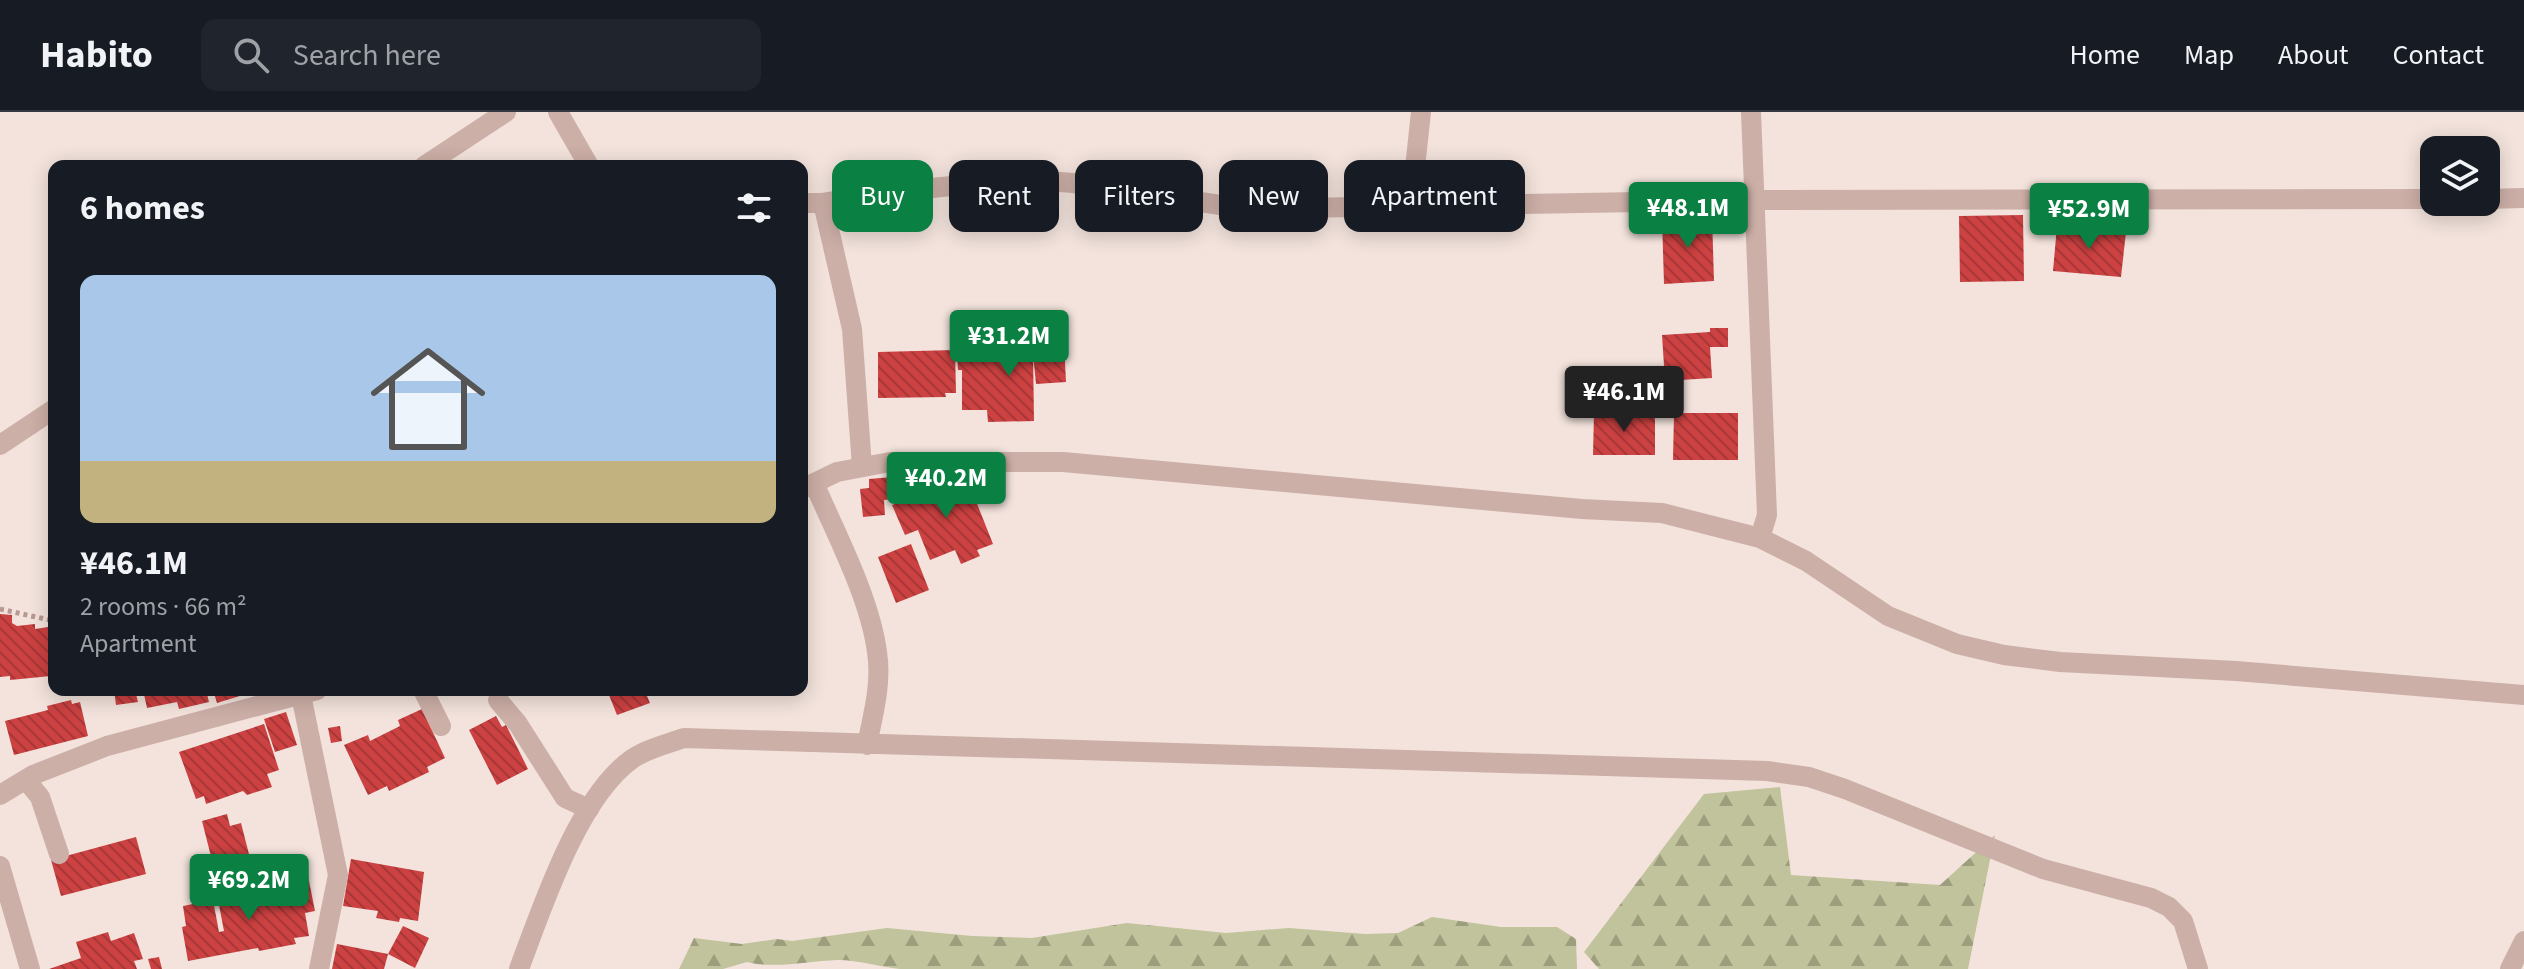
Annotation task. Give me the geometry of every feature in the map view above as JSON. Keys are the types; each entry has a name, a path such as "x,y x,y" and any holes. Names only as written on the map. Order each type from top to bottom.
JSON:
{"street":[{"path":"433,160 506,112"},
{"path":"558,112 585,160"},
{"path":"1416,160 1421,112"},
{"path":"1751,112 1767,515 1760,538"},
{"path":"808,203 1022,179 1073,183 1247,209 1344,207"},
{"path":"2500,199 2524,198"},
{"path":"1525,203 2420,199"},
{"path":"823,203 852,329 862,467"},
{"path":"0,445 48,413"},
{"path":"867,745 878,684 878,653 867,611 808,486 837,472 890,462 1063,462 1582,509 1662,513 1760,538 1806,561 1888,616 1957,644 2004,655 2060,662 2236,671 2524,695"},
{"path":"0,795 26,780 107,746 288,696"},
{"path":"307,696 338,875 319,969"},
{"path":"426,696 441,726"},
{"path":"498,700 518,724 565,798 589,809"},
{"path":"519,969 545,899 589,809 604,786 633,758 684,738 1767,771 1809,777 2043,869 2151,898 2169,907 2183,921 2198,969"},
{"path":"26,780 40,797 59,854"},
{"path":"0,866 30,969"},
{"path":"2510,969 2524,941"}],"path":[{"path":"0,609 48,620"}],"green space":[{"path":"1780,787 1791,875 1940,885 1995,835 1968,969 1599,969 1584,952 1704,794"},
{"path":"1432,917 1501,927 1557,927 1576,939 1577,969 900,969 838,960 780,965 747,962 723,969 679,969 694,938 742,944 777,939 792,941 887,928 1032,938 1127,923 1226,933 1289,928 1365,934 1398,933"}],"building":[{"path":"2023,215 2024,281 1960,282 1959,216"},
{"path":"1712,216 1714,281 1664,284 1662,218"},
{"path":"2057,226 2126,232 2121,277 2053,271"},
{"path":"1710,328 1728,328 1728,347 1710,347 1712,378 1665,381 1662,335 1710,332"},
{"path":"1064,343 1066,382 1036,384 1033,353 1034,421 988,422 987,410 962,410 962,370 958,370 957,352 976,353 976,344"},
{"path":"955,350 956,393 945,393 946,397 878,398 878,352"},
{"path":"1594,413 1655,413 1655,455 1593,455"},
{"path":"1674,413 1738,413 1738,460 1673,460"},
{"path":"904,476 906,498 884,500 885,515 863,517 860,489 869,488 869,479"},
{"path":"966,476 993,544 977,550 980,556 961,564 955,550 930,560 918,530 905,535 892,505 908,499 906,495 922,488 924,493"},
{"path":"911,544 929,590 896,603 878,557"},
{"path":"0,614 12,615 12,623 17,626 35,624 35,629 48,627 48,676 10,680 10,676 0,677"},
{"path":"115,696 136,696 138,702 116,705"},
{"path":"144,696 208,696 209,702 179,709 177,702 147,708"},
{"path":"215,696 240,696 217,703"},
{"path":"609,696 647,696 650,703 617,715"},
{"path":"71,700 72,704 80,702 88,736 14,755 5,721 48,710 47,706"},
{"path":"422,709 445,758 427,767 429,772 389,791 387,786 368,795 344,745 368,735 370,741 400,726 398,720"},
{"path":"286,712 297,745 275,752 264,719"},
{"path":"496,716 502,727 506,725 528,769 497,785 469,730"},
{"path":"264,724 279,770 267,774 272,787 247,795 243,791 206,804 204,796 196,799 179,752"},
{"path":"340,726 342,741 331,743 328,728"},
{"path":"227,814 230,826 241,823 252,866 238,870 240,879 218,884 202,821"},
{"path":"136,837 146,874 61,896 51,860"},
{"path":"351,859 424,872 418,921 376,918 378,911 343,906"},
{"path":"308,876 315,911 305,913 309,936 294,938 296,944 188,961 182,927 186,926 183,906 213,900 219,932 224,931 219,905 244,901 243,896 268,891 269,896 282,894 280,884"},
{"path":"403,926 429,938 415,968 388,954"},
{"path":"108,932 111,941 134,933 143,959 134,961 137,969 49,969 81,958 76,942"},
{"path":"337,944 388,954 384,969 332,969"},
{"path":"159,957 162,969 151,969 148,959"}]}
